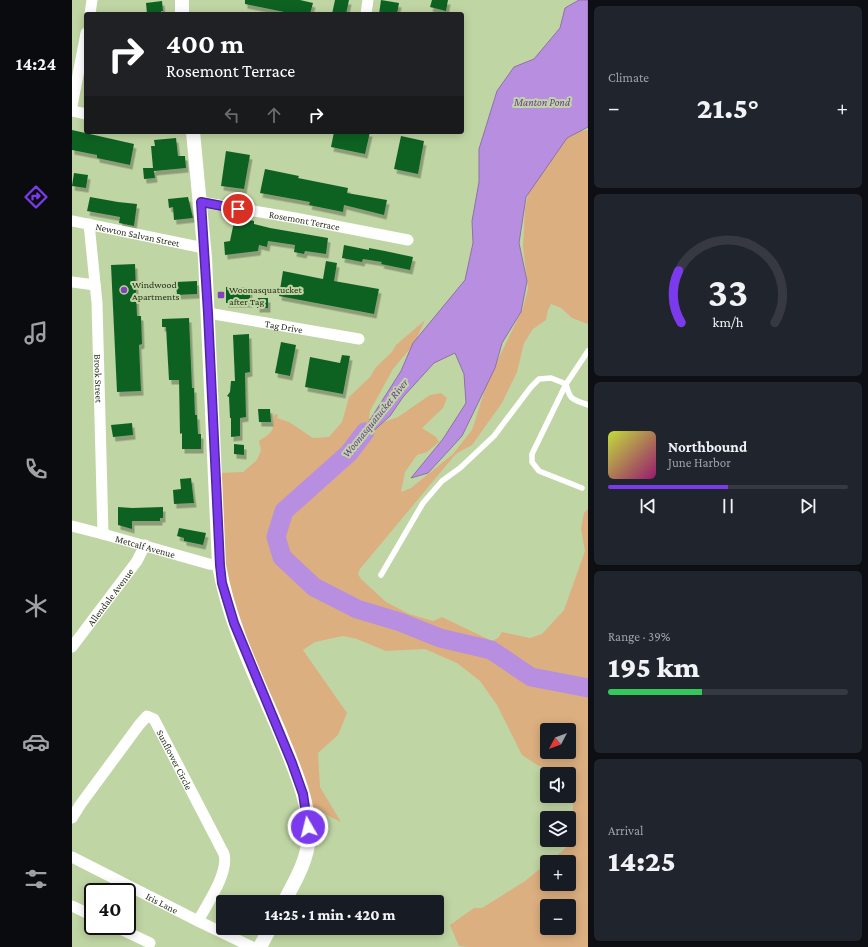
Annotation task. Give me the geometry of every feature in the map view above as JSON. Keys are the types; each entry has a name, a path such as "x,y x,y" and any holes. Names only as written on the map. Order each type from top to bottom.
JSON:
{"street":[{"path":"90,12 92,0"},
{"path":"366,12 368,0"},
{"path":"72,106 84,44"},
{"path":"72,111 84,114"},
{"path":"193,134 201,202 204,248 222,583 234,623 292,763 303,794 308,827 307,848 300,874 288,895"},
{"name":"Rosemont Terrace","path":"201,202 295,218 408,240"},
{"name":"Newton Salvan Street","path":"72,221 204,248"},
{"name":"Brook Street","path":"89,224 97,303 103,534"},
{"path":"72,282 95,285"},
{"name":"Tag Drive","path":"208,313 359,339"},
{"name":"Metcalf Avenue","path":"72,526 145,545 209,564 220,565"},
{"name":"Allendale Avenue","path":"72,647 137,561 145,545"},
{"name":"Sunflower Circle","path":"72,818 138,725 147,716 154,719 224,854 226,861 221,878 198,922"},
{"name":"Iris Lane","path":"72,857 198,922 252,947"},
{"path":"72,906 84,912"},
{"path":"133,935 150,943"},
{"path":"260,947 266,935"}],"lane":[{"path":"582,488 539,471 532,462 532,454 566,384 588,351"},
{"path":"381,575 423,503 442,481 460,468 494,436 531,387 539,379 551,378 566,384"},
{"path":"566,384 569,396 588,405"}],"shaded area":[{"path":"588,130 588,324 572,318 561,308 551,304 546,320 533,329 524,343 517,372 502,403 472,445 454,456 360,569 358,574 361,579 386,602 409,614 433,621 442,617 492,641 498,638 502,632 530,638 542,634 564,610 585,551 581,528 584,513 588,509 588,947 459,946 450,925 474,908 482,908 525,881 540,869 540,891 576,891 576,855 557,855 567,847 576,847 576,811 573,811 572,803 576,803 576,767 542,767 522,755 497,705 480,681 457,663 425,649 386,651 357,639 343,636 315,642 303,650 347,713 338,735 318,753 320,787 341,822 311,807 245,650 222,560 218,473 243,472 257,460 261,450 259,441 271,432 275,414 278,415 277,418 289,422 313,438 329,437 342,422 349,397 370,377 376,367 392,352 396,345 425,320 414,344 393,369 370,411 369,418 378,424 398,417 430,395 441,393 447,398 443,408 422,428 436,437 439,442 427,452 417,455 405,472 401,492 411,488 453,454 472,430 488,380 523,308 528,288 523,247 525,208 528,195 545,159 553,147 573,132"}],"water":[{"name":"Manton Pond","path":"579,0 588,0 588,127 567,138 526,197 519,243 527,281 521,312 502,343 495,368 462,436 428,473 411,478 443,439 466,403 464,374 455,353 434,363 403,397 390,416 349,453 401,371 413,343 465,280 473,243 472,221 479,182 479,149 497,91 514,67 534,59 560,28 565,8"}],"building":[{"path":"245,0 300,0 313,3 311,12 284,12 245,4"},
{"path":"335,0 349,0 346,12 332,12"},
{"path":"381,0 399,3 397,12 379,12"},
{"path":"432,0 448,0 446,11 430,7"},
{"path":"162,1 163,11 147,12 146,3"},
{"path":"72,130 84,133 84,134 134,144 130,165 97,158 97,155 72,150"},
{"path":"334,134 370,134 365,154 331,147"},
{"path":"401,136 424,141 418,174 394,169"},
{"path":"176,138 178,156 185,156 186,168 154,171 155,178 144,179 143,168 153,168 151,146 155,146 154,140"},
{"path":"226,151 250,155 244,189 221,186"},
{"path":"265,169 299,176 298,178 348,188 347,193 387,200 384,215 344,205 343,212 309,205 310,202 260,193"},
{"path":"74,173 88,175 86,188 72,186"},
{"path":"90,197 137,204 134,226 119,223 120,217 87,211"},
{"path":"188,197 193,218 174,220 173,207 169,208 168,199"},
{"path":"235,217 254,221 254,224 270,228 328,238 326,254 305,251 304,254 294,252 295,245 268,241 267,247 259,245 258,251 225,255 224,242 230,241"},
{"path":"344,245 369,250 369,248 413,257 410,270 381,264 382,262 363,259 362,262 342,258"},
{"path":"326,261 337,263 334,281 379,289 374,314 279,296 283,271 323,279"},
{"path":"135,264 137,316 141,316 142,344 139,345 141,391 117,392 111,265"},
{"path":"197,281 197,294 177,295 176,282"},
{"path":"226,287 250,288 250,303 226,303"},
{"path":"258,298 268,298 268,308 257,308"},
{"path":"189,318 192,388 194,388 195,415 197,415 198,434 201,434 201,449 182,449 182,433 180,434 179,380 169,380 166,327 162,327 162,319"},
{"path":"249,334 250,372 245,373 246,417 240,418 240,436 231,437 229,397 227,396 230,392 231,381 235,381 233,335"},
{"path":"281,342 296,345 290,376 275,373"},
{"path":"342,355 350,356 343,394 305,387 310,357 340,363"},
{"path":"258,409 270,409 271,422 259,422"},
{"path":"132,423 133,435 113,437 111,425"},
{"path":"234,444 244,445 244,455 234,454"},
{"path":"191,478 194,503 174,504 173,490 181,489 180,479"},
{"path":"118,507 163,507 163,518 160,518 160,521 132,521 132,529 118,525"},
{"path":"179,528 206,533 203,545 184,541 184,538 177,536"}],"waterway":[{"name":"Woonasquatucket River","path":"365,432 349,453 284,511 276,537 282,557 314,587 357,609 400,622 440,638 491,650 531,677 588,688"}],"place":[{"name":"Windwood Apartments","path":"124,290"},
{"name":"Woonasquatucket after Tag","path":"221,295"}],"route":[{"path":"238,209 201,202 222,583 230,613 292,763 303,794 308,827"}]}
